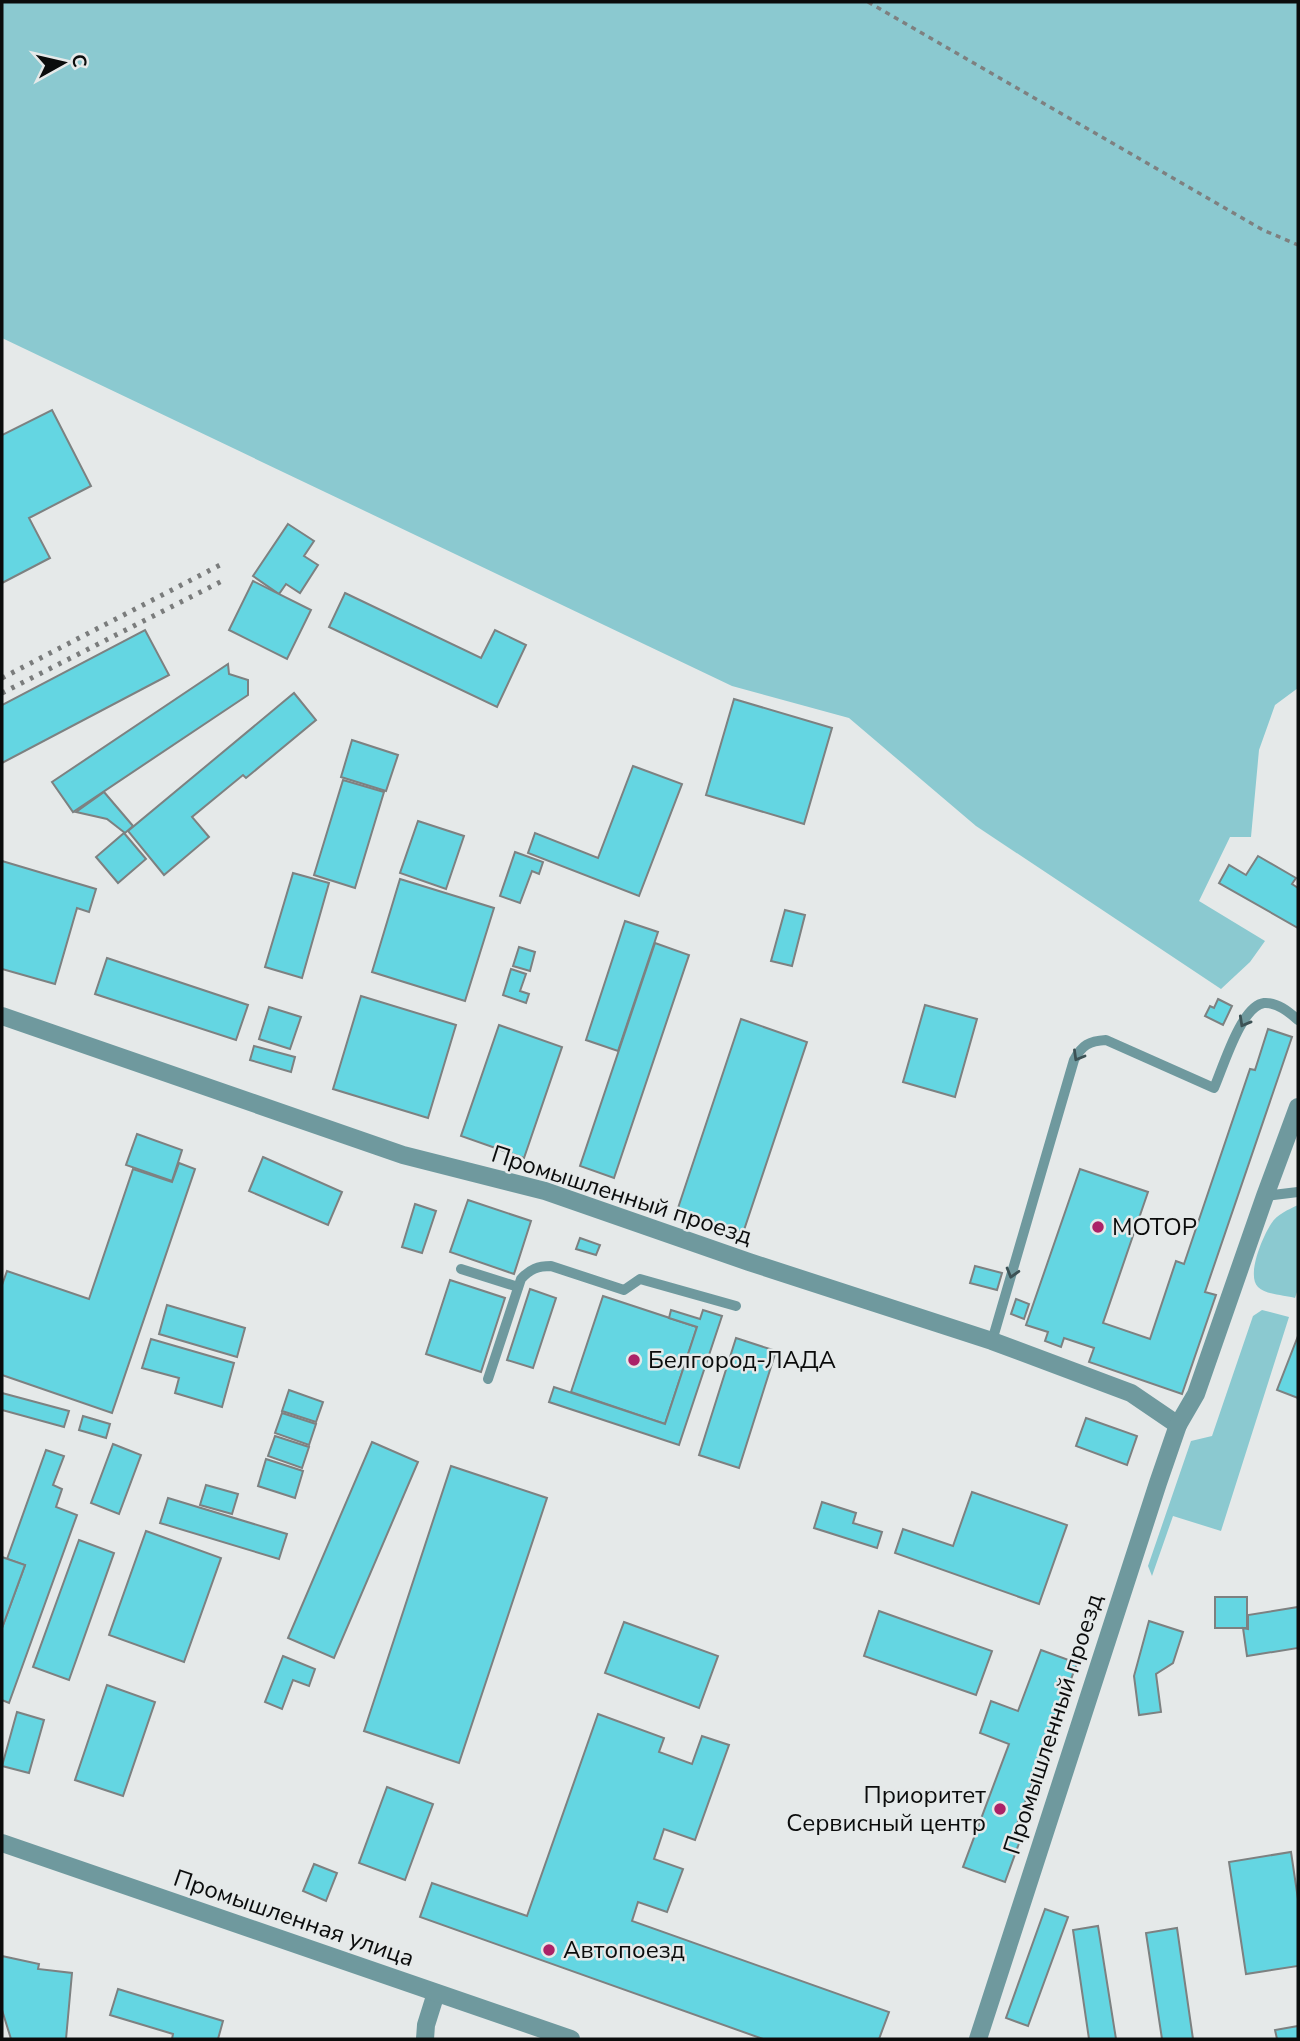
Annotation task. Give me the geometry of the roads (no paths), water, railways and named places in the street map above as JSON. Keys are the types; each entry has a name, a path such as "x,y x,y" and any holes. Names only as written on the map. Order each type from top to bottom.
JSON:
{"street":[{"name":"Промышленный проезд","path":"2,1016 403,1154 545,1191 749,1262 992,1341 1131,1393 1178,1425"},
{"name":"Промышленный проезд","path":"978,2039 1178,1425 1196,1394 1298,1107"},
{"name":"Промышленная улица","path":"2,1843 571,2039"},
{"path":"425,2039 426,2025 436,1993"}],"lane":[{"path":"992,1341 1074,1060 1081,1047 1092,1041 1106,1040 1214,1088 1245,1017 1255,1006 1266,1003 1276,1005 1298,1020"},
{"path":"1265,1196 1298,1192"},
{"path":"488,1379 518,1287 528,1272 539,1266 551,1266 624,1290 640,1279 736,1306"},
{"path":"461,1269 518,1287"}],"railway":[{"path":"2,678 220,565"},
{"path":"2,693 226,579"}],"place":[{"name":"МОТОР","path":"1098,1227"},
{"name":"Белгород-ЛАДА","path":"634,1360"},
{"name":"Приоритет Сервисный центр","path":"1000,1809"},
{"name":"Автопоезд","path":"549,1950"}]}
